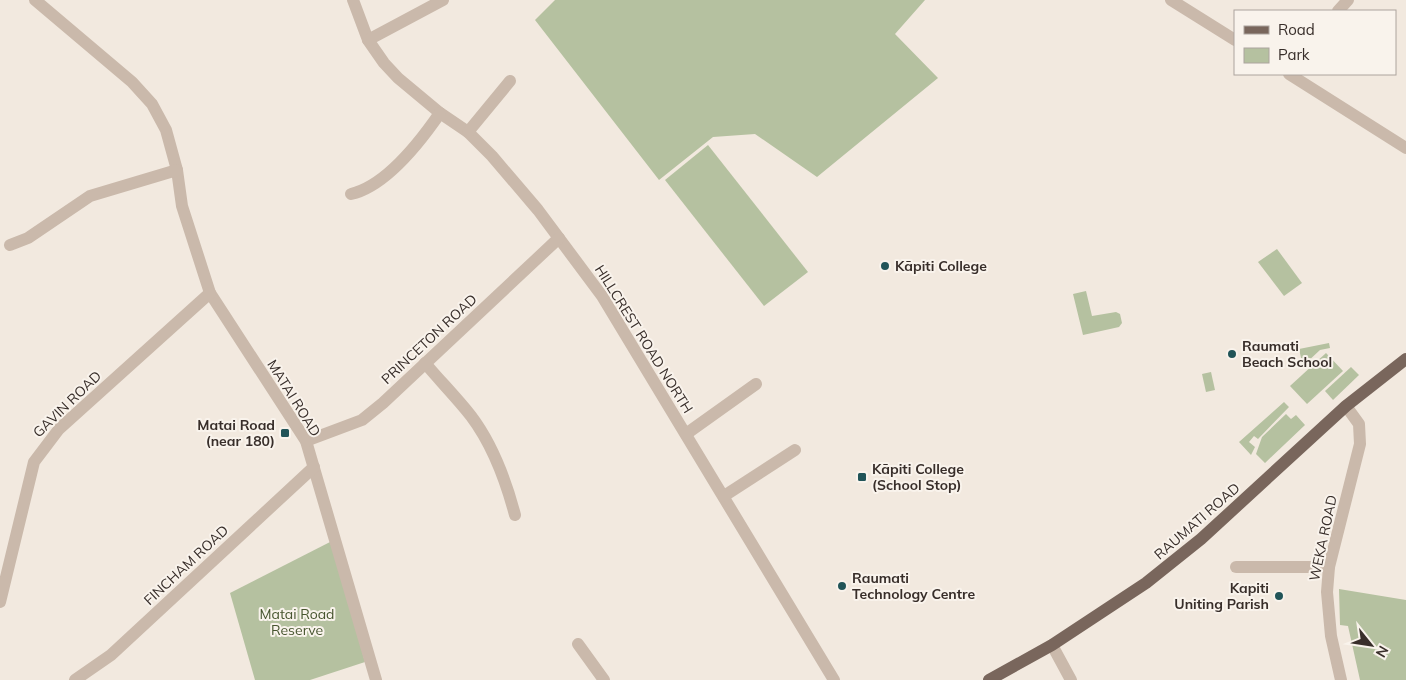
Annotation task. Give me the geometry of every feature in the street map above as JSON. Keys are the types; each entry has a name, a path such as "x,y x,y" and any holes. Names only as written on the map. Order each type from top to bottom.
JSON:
{"main road":[{"name":"RAUMATI ROAD","path":"989,680 1052,645 1146,583 1201,539 1346,406 1406,360"}],"street":[{"name":"MATAI ROAD","path":"35,0 146,95 166,130 177,170 182,206 210,293 306,441 376,680"},
{"name":"HILLCREST ROAD NORTH","path":"353,0 368,40 384,64 440,113 468,132 538,210 602,296 834,680"},
{"path":"368,40 443,0"},
{"path":"1171,0 1234,39"},
{"path":"1339,10 1348,0"},
{"path":"1291,75 1406,148"},
{"path":"468,132 510,81"},
{"path":"351,194 367,188 387,174 430,128 440,113"},
{"path":"10,245 28,238 90,196 177,170"},
{"name":"PRINCETON ROAD","path":"306,441 362,420 559,238"},
{"name":"GAVIN ROAD","path":"0,602 31,473 41,451 59,429 210,293"},
{"path":"425,363 472,417 486,441 508,488 515,515"},
{"path":"686,434 756,384"},
{"name":"WEKA ROAD","path":"1340,680 1331,636 1327,592 1329,567 1360,444 1359,424 1346,406"},
{"path":"724,496 795,450"},
{"name":"FINCHAM ROAD","path":"75,680 111,655 314,467"},
{"path":"1236,567 1329,567"},
{"path":"578,644 604,680"},
{"path":"1052,645 1071,680"}],"green space":[{"path":"555,0 925,0 895,34 938,78 817,177 755,134 713,137 659,180 535,20"},
{"path":"708,145 808,272 764,306 665,180"},
{"path":"1277,249 1302,283 1284,296 1258,262"},
{"path":"1086,291 1092,316 1116,312 1120,314 1122,323 1119,327 1083,335 1073,294"},
{"path":"1329,343 1330,348 1320,350 1305,364 1302,362 1299,349"},
{"path":"1326,353 1343,371 1307,404 1290,386"},
{"path":"1351,367 1359,375 1333,400 1325,391"},
{"path":"1211,372 1215,390 1206,392 1202,374"},
{"path":"1284,402 1289,407 1258,439 1254,436 1249,442 1255,447 1251,455 1239,442"},
{"path":"1286,414 1291,419 1296,415 1305,425 1265,463 1256,454 1262,437"},
{"name":"Matai Road Reserve","path":"332,541 365,662 310,680 255,680 230,593"},
{"path":"1339,589 1406,600 1406,680 1360,680 1348,626 1340,625"}],"place":[{"name":"Kāpiti College","path":"885,266"},
{"name":"Raumati Beach School","path":"1232,354"},
{"name":"Matai Road (near 180)","path":"285,433"},
{"name":"Kāpiti College (School Stop)","path":"862,477"},
{"name":"Raumati Technology Centre","path":"842,586"},
{"name":"Kapiti Uniting Parish","path":"1279,596"}]}
